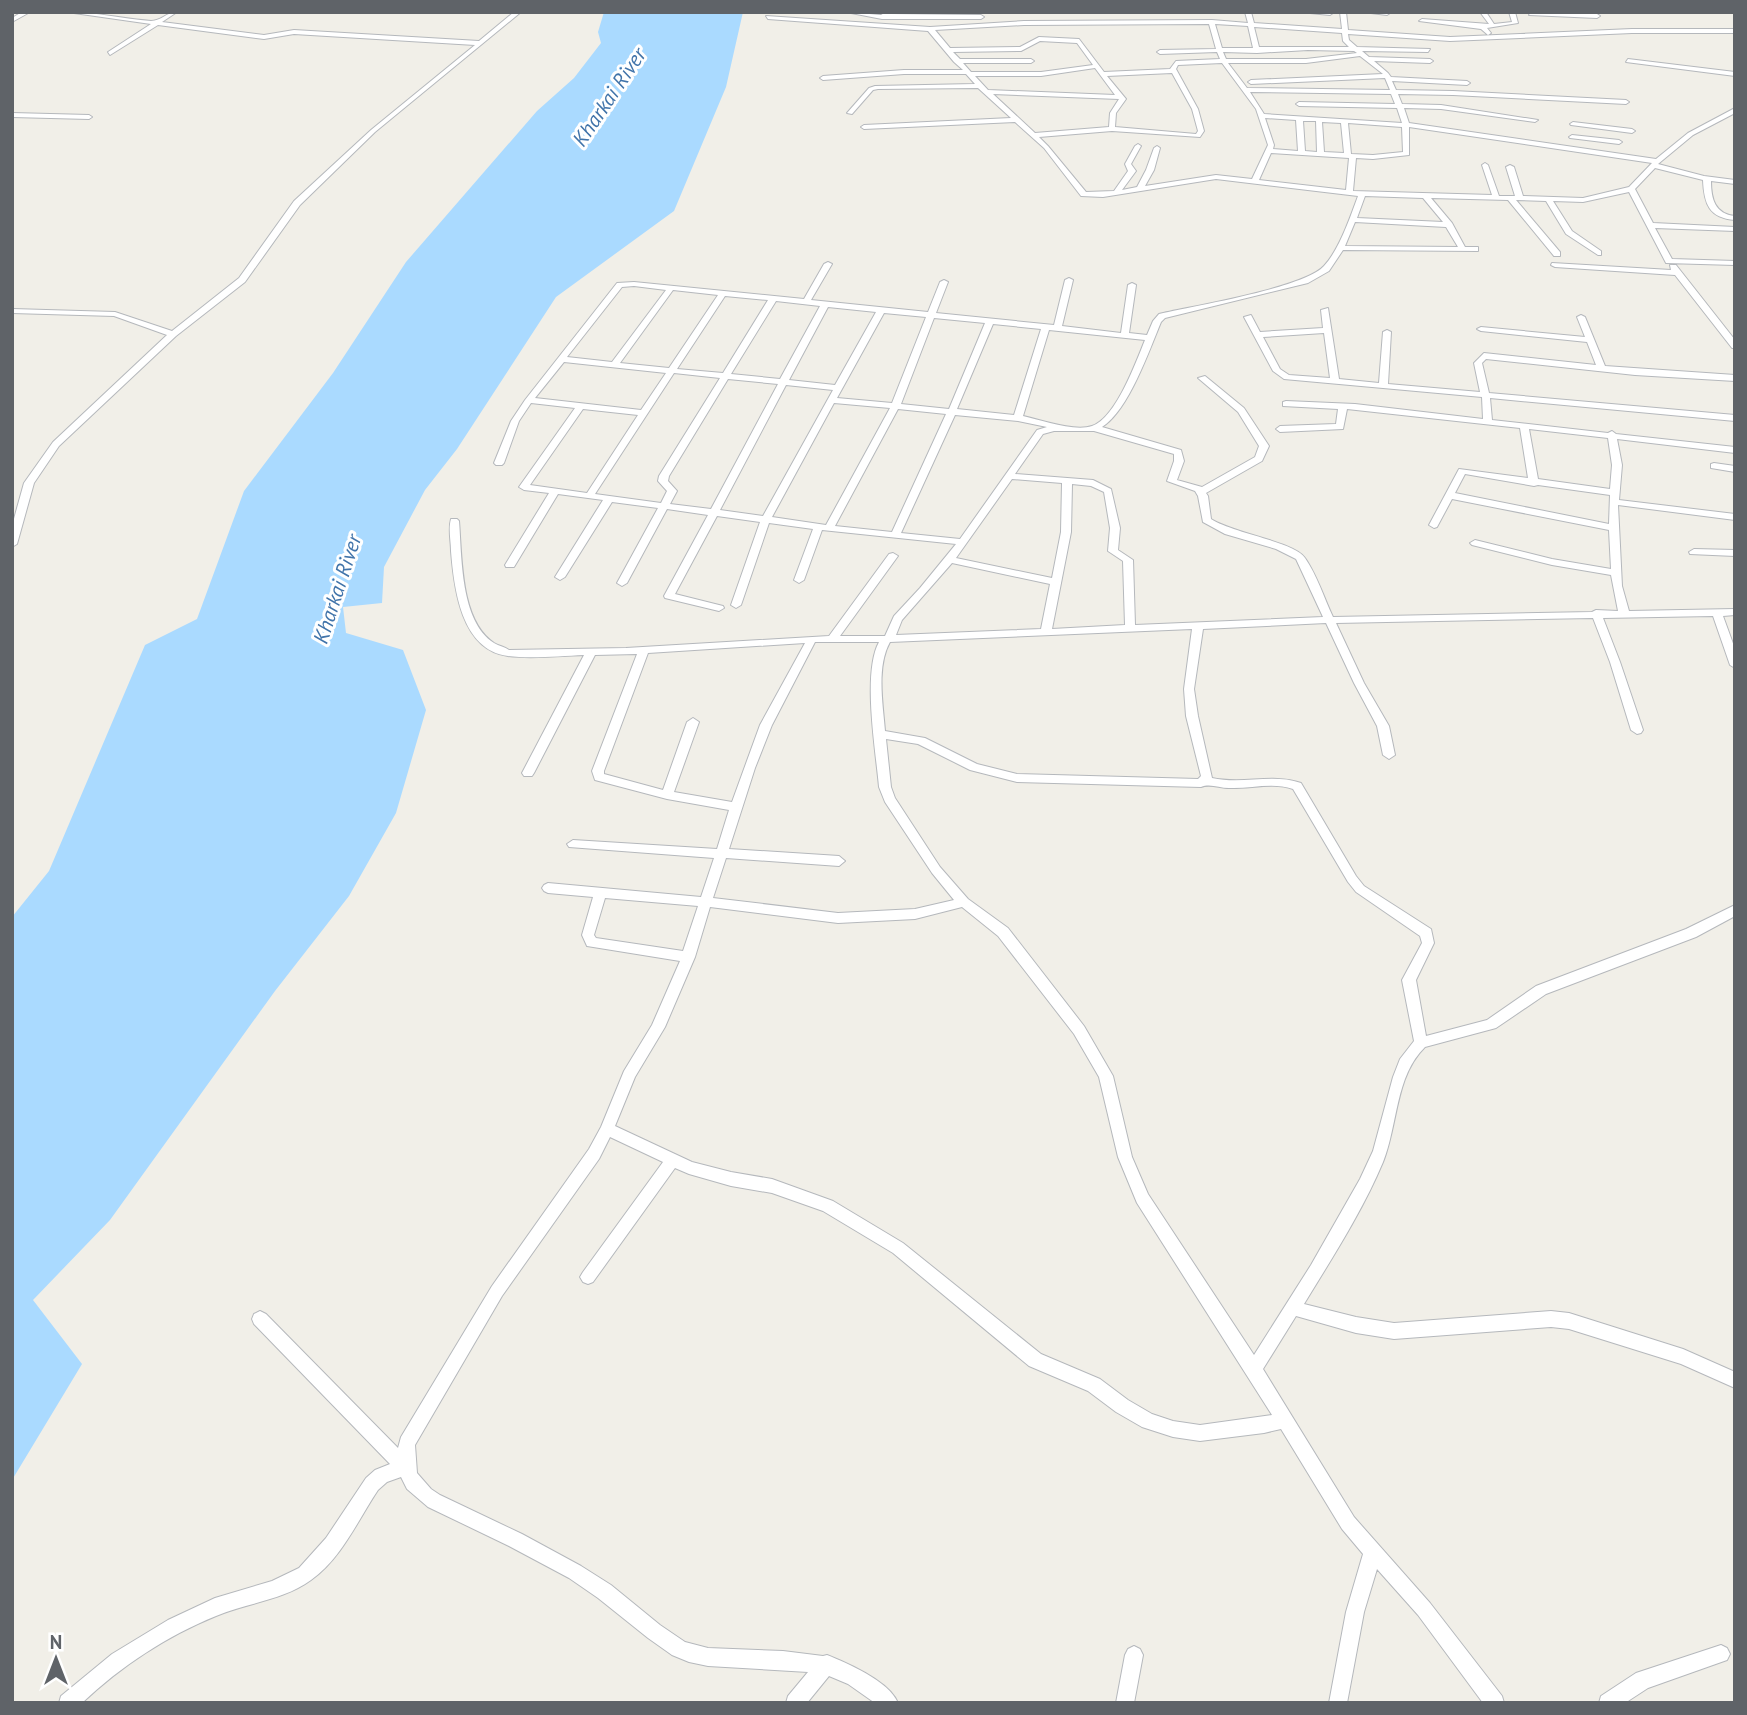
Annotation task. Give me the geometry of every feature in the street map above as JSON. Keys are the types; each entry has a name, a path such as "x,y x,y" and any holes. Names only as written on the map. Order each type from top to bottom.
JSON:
{"street":[{"path":"12,20 27,12"},
{"path":"70,12 264,37 294,32 480,43"},
{"path":"93,16 100,12"},
{"path":"110,53 174,12"},
{"path":"12,544 29,483 44,457 173,334 242,280 297,203 367,136 519,12"},
{"path":"791,19 798,12"},
{"path":"849,12 989,17"},
{"path":"1009,12 1011,23"},
{"path":"1116,12 1118,22"},
{"path":"1208,12 1224,61 1261,116 1270,151 1255,181"},
{"path":"1248,12 1257,51"},
{"path":"1303,12 1330,13"},
{"path":"1270,151 1392,158 1407,154 1406,125 1388,77 1346,41 1343,12"},
{"path":"1366,12 1387,13"},
{"path":"1483,12 1493,26"},
{"path":"1422,21 1493,26 1515,23 1512,12"},
{"path":"916,14 980,86 1034,135 1084,194 1092,196 1216,177 1349,194 1594,200 1632,189 1666,150 1703,124 1735,110"},
{"path":"1531,15 1597,16"},
{"path":"768,17 927,29 1069,19 1118,22 1164,19 1432,38 1493,38 1642,30 1735,31"},
{"path":"209,30 224,23"},
{"path":"1483,27 1493,38"},
{"path":"1541,27 1549,35"},
{"path":"947,50 1021,49 1028,47 1034,40 1076,40 1105,75 1118,97"},
{"path":"1160,52 1428,50"},
{"path":"1034,135 1112,129 1188,137 1201,134 1195,109 1174,71 1173,65 1176,63 1306,61 1359,51"},
{"path":"1369,59 1430,61"},
{"path":"956,61 1031,61"},
{"path":"1628,61 1735,74"},
{"path":"823,78 904,72 1041,74 1098,66"},
{"path":"1105,75 1174,71"},
{"path":"1240,82 1388,77 1468,83"},
{"path":"850,113 874,88 980,86"},
{"path":"1246,90 1453,93 1626,103"},
{"path":"987,92 1118,97 1123,99 1113,113 1112,129"},
{"path":"1299,104 1450,108 1535,120"},
{"path":"1572,148 1574,110"},
{"path":"12,115 89,117"},
{"path":"12,125 22,115"},
{"path":"1261,116 1406,125 1572,148 1654,163 1704,178 1735,182"},
{"path":"1299,118 1302,153"},
{"path":"1319,119 1321,155"},
{"path":"864,127 1018,120"},
{"path":"1344,121 1350,156 1349,194"},
{"path":"1573,124 1632,131"},
{"path":"1572,137 1619,142"},
{"path":"1116,193 1132,171 1128,164 1138,146"},
{"path":"1140,189 1157,148"},
{"path":"1485,165 1496,198"},
{"path":"1510,167 1520,199"},
{"path":"1704,178 1708,181 1706,193 1715,212 1720,217 1735,218"},
{"path":"1632,189 1669,261 1733,342"},
{"path":"1094,428 1111,419 1162,316 1291,286 1319,274 1326,269 1338,248 1362,194"},
{"path":"1424,196 1449,225 1464,249"},
{"path":"1511,199 1557,254"},
{"path":"1549,200 1574,237 1598,253"},
{"path":"1352,220 1449,225"},
{"path":"1649,225 1735,229"},
{"path":"1338,248 1475,249"},
{"path":"1669,261 1735,263"},
{"path":"806,302 828,264"},
{"path":"1555,265 1678,273"},
{"path":"1057,328 1069,280"},
{"path":"799,580 824,527 896,405 944,282"},
{"path":"499,463 515,421 529,400 620,285 723,293 1150,338"},
{"path":"1125,335 1132,285"},
{"path":"615,364 671,288"},
{"path":"589,496 723,293"},
{"path":"622,583 672,491 663,481 664,476 773,299"},
{"path":"719,608 669,596 825,304"},
{"path":"736,604 766,519 881,310"},
{"path":"1325,310 1335,381"},
{"path":"12,311 115,314 173,334"},
{"path":"1248,317 1280,375 1486,397 1735,418"},
{"path":"1581,317 1601,368"},
{"path":"895,535 990,321"},
{"path":"1018,418 1046,327"},
{"path":"1258,335 1328,330"},
{"path":"1481,330 1590,340"},
{"path":"1383,386 1387,332"},
{"path":"1488,421 1486,397 1478,363 1479,358 1484,356 1735,378"},
{"path":"561,359 838,388"},
{"path":"1200,492 1259,459 1264,446 1241,410 1202,378"},
{"path":"529,400 643,413"},
{"path":"832,400 1018,418 1061,427 1094,428 1178,452 1179,461 1172,481 1193,486 1200,492 1203,515 1211,525 1289,550 1300,558 1382,726 1389,755"},
{"path":"1286,404 1343,406 1612,434 1735,450"},
{"path":"581,406 524,487 824,527 963,542"},
{"path":"1280,429 1340,427 1343,406"},
{"path":"1524,425 1534,483"},
{"path":"1061,427 1041,432 950,560 898,620 878,651 876,672 885,787 889,799 936,870 964,902 1003,932 1079,1030 1106,1076 1125,1157 1142,1198 1254,1369 1348,1523 1372,1554 1424,1609 1495,1703"},
{"path":"1612,434 1617,465 1614,528 1617,573 1624,613"},
{"path":"1714,466 1735,469"},
{"path":"1434,525 1462,471 1735,517"},
{"path":"1010,475 1099,484 1108,491 1115,528 1113,551 1128,560 1130,627"},
{"path":"1046,631 1066,531 1067,480"},
{"path":"510,565 555,492"},
{"path":"1449,495 1614,528"},
{"path":"561,577 609,498"},
{"path":"454,520 463,602 472,626 494,650 508,653 644,650 812,639 1329,620 1735,612"},
{"path":"1475,543 1552,562 1617,573"},
{"path":"1694,552 1735,553"},
{"path":"832,639 892,556"},
{"path":"950,560 1055,582"},
{"path":"1595,613 1615,662 1637,730"},
{"path":"1717,613 1735,664"},
{"path":"1198,625 1189,689 1192,716 1207,777 1205,780"},
{"path":"405,1467 407,1443 496,1291 594,1154 629,1075 658,1027 688,957 736,807 766,725 812,639"},
{"path":"644,650 598,771 599,777 667,795 736,807"},
{"path":"528,774 591,652"},
{"path":"667,795 693,722"},
{"path":"881,734 921,741 974,767 1017,778 1166,783 1205,780 1224,785 1286,782 1297,786 1352,880 1360,889 1426,933 1428,943 1409,980 1421,1043"},
{"path":"573,844 839,861"},
{"path":"548,888 838,918 915,915 964,902"},
{"path":"600,894 588,935 592,942 688,957"},
{"path":"1254,1369 1364,1189 1380,1151 1406,1059 1413,1048 1421,1043 1491,1024 1541,990 1691,933 1735,910"},
{"path":"607,1129 673,1160 731,1179 772,1186 828,1206 865,1227 935,1276 1011,1343 1035,1360 1094,1385 1122,1406 1149,1421 1173,1429 1200,1433 1283,1420"},
{"path":"589,1277 673,1160"},
{"path":"1293,1308 1356,1325 1394,1331 1524,1321 1569,1321 1683,1357 1735,1380"},
{"path":"261,1319 405,1467 415,1487 434,1501 566,1566 681,1650 713,1658 827,1664 872,1686 889,1703"},
{"path":"68,1703 102,1671 161,1633 215,1607 288,1583 304,1574 321,1559 372,1485 381,1476 405,1467"},
{"path":"1338,1703 1355,1612 1372,1554"},
{"path":"1608,1703 1643,1680 1721,1654"},
{"path":"1125,1703 1134,1656"},
{"path":"795,1703 827,1664"}],"water":[{"name":"Kharkai River","path":"604,12 743,12 726,87 674,211 556,297 457,449 425,490 384,567 382,603 343,607 346,633 403,650 426,710 396,813 349,896 275,991 110,1220 33,1300 82,1364 12,1480 12,917 49,871 145,645 197,619 244,491 333,373 406,262 537,111 574,78 601,43 598,32"}]}
